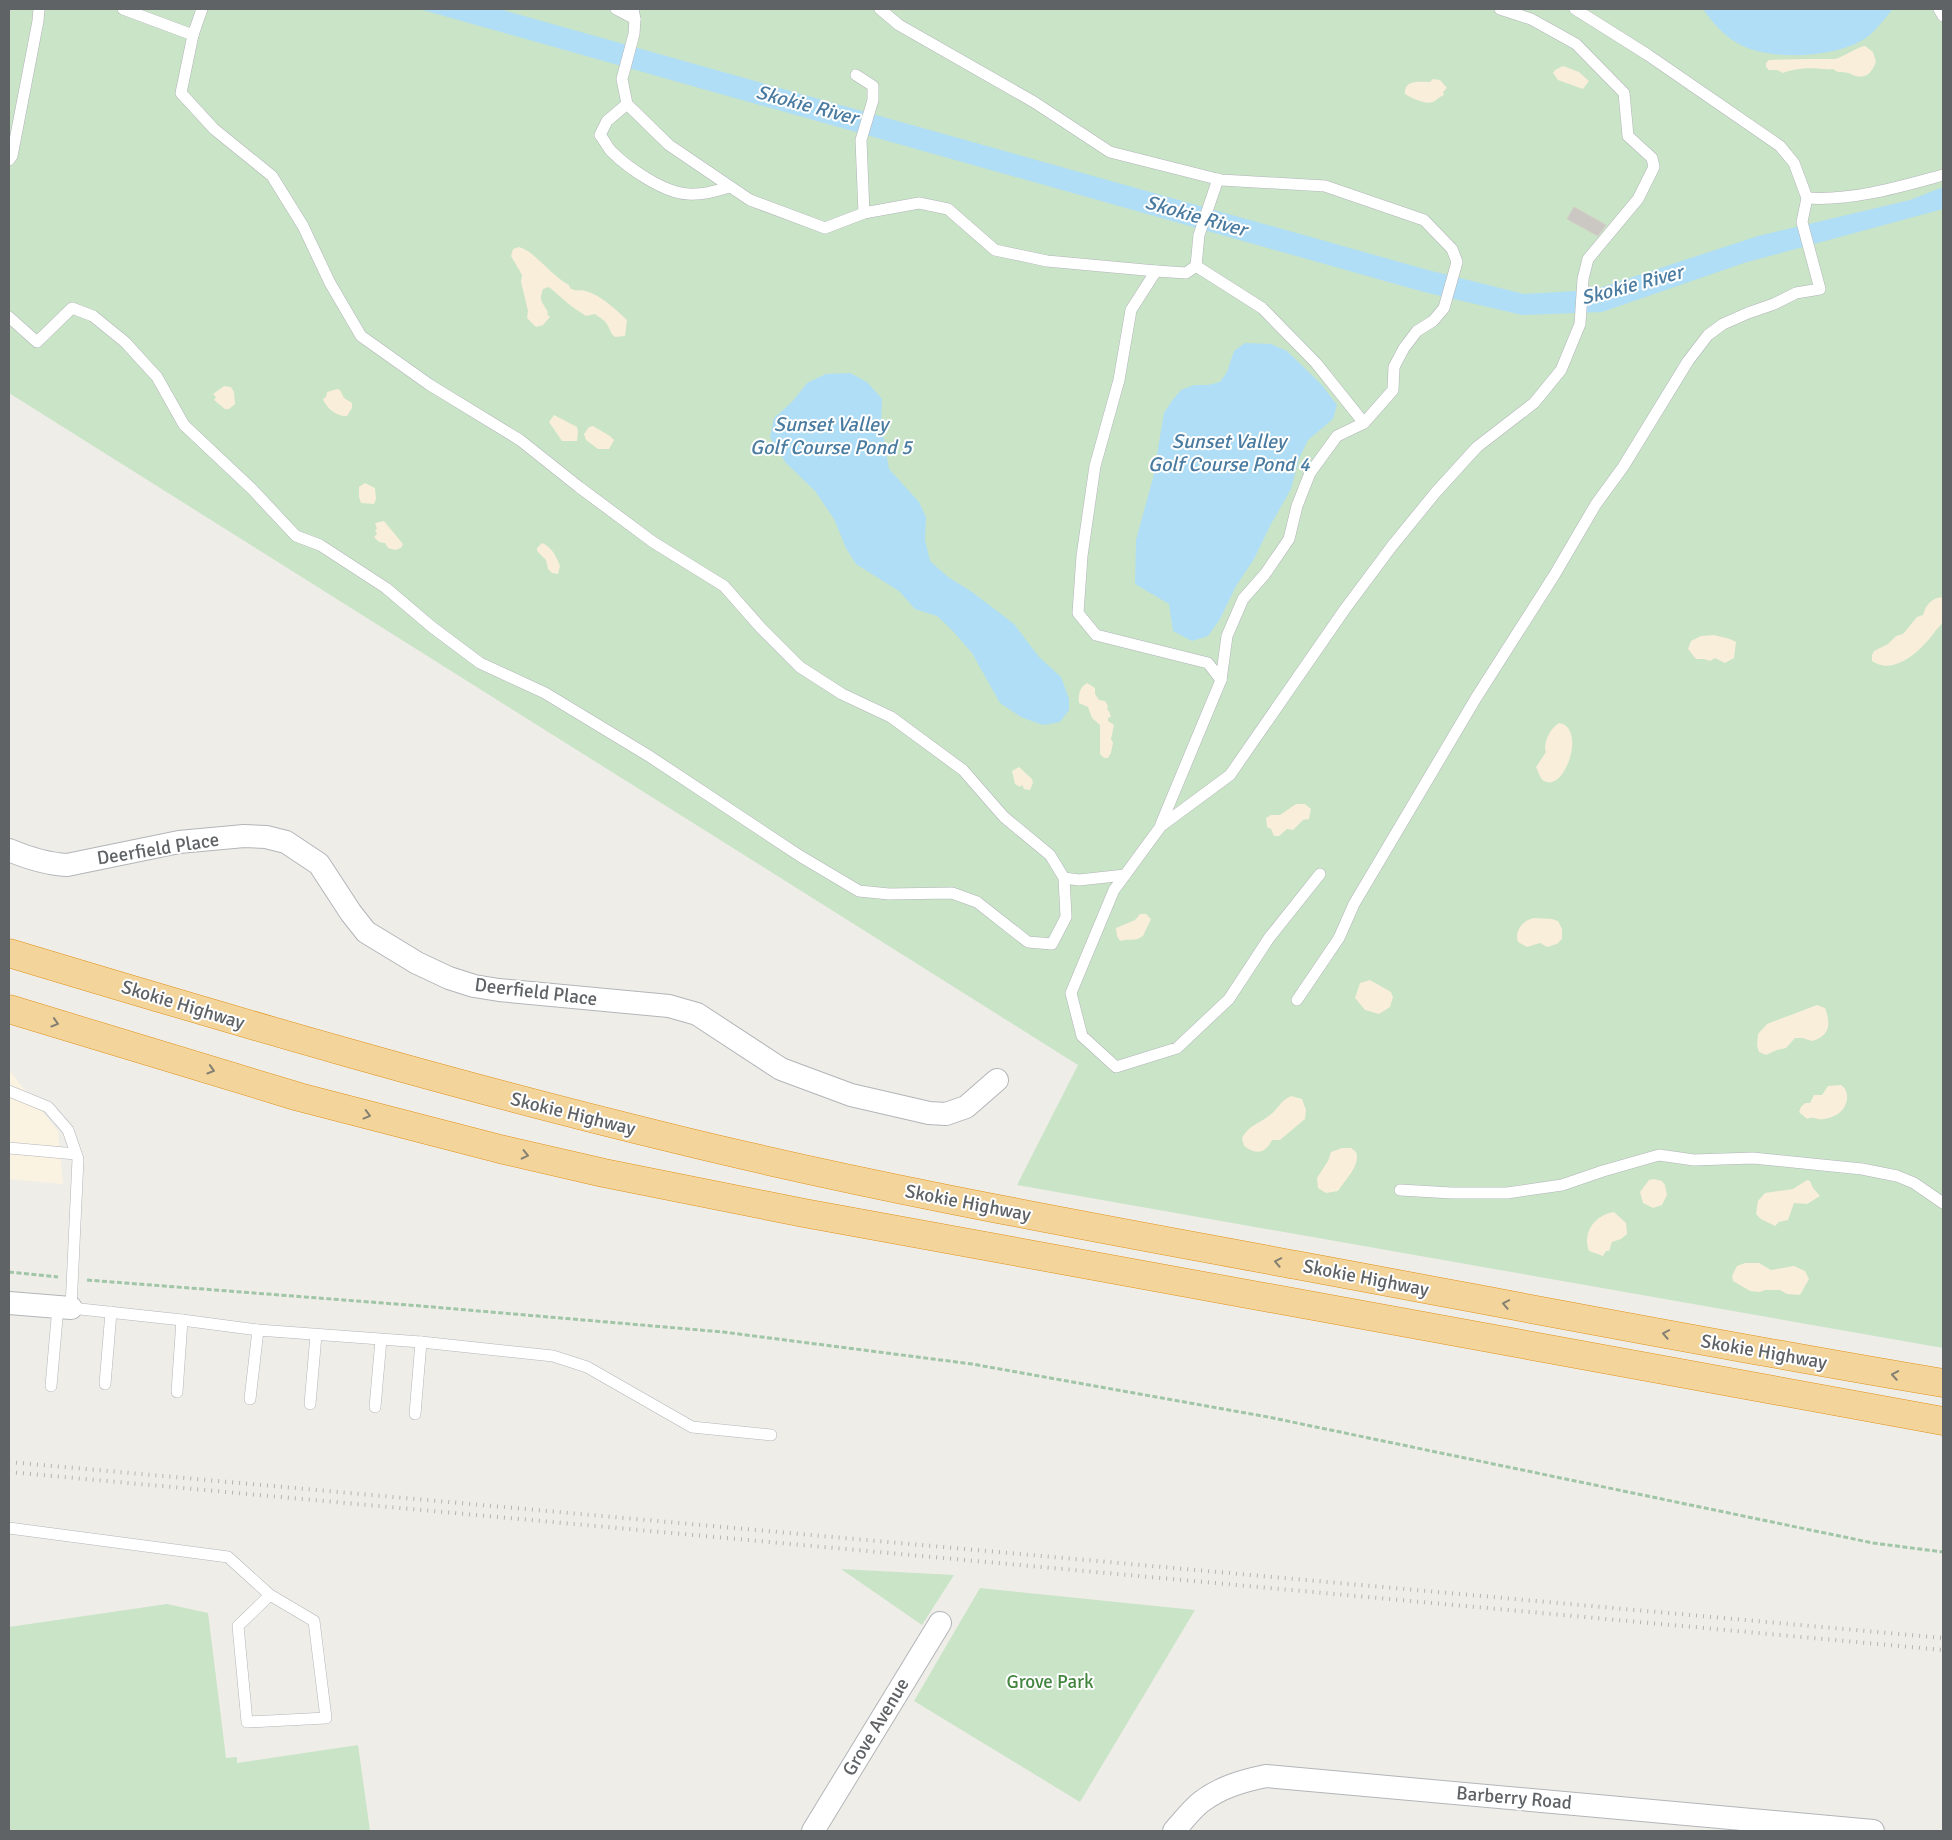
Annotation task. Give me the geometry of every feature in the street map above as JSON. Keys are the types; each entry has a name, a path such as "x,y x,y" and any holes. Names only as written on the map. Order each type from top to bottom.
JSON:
{"highway":[{"name":"Skokie Highway","path":"9,953 234,1020 487,1092 674,1139 851,1179 990,1208 1761,1352 1943,1383"},
{"name":"Skokie Highway","path":"9,1009 299,1097 500,1149 604,1173 804,1213 1943,1421"}],"street":[{"name":"Deerfield Place","path":"9,850 29,859 51,864 67,865 179,842 244,836 266,837 286,842 319,864 351,913 366,932 417,963 449,978 474,986 499,990 669,1006 697,1014 781,1069 851,1095 929,1113 946,1114 966,1107 997,1080"},
{"path":"9,1303 64,1307"},
{"name":"Grove Avenue","path":"813,1831 940,1623"},
{"name":"Barberry Road","path":"1174,1831 1199,1803 1224,1788 1266,1776 1873,1831"}],"lane":[{"path":"9,160 12,156 39,9"},
{"path":"123,9 193,35"},
{"path":"9,317 37,342 72,308 93,316 125,342 157,377 184,425 252,488 296,536 320,545 386,588 432,627 480,663 545,693 649,756 800,856 859,891 890,894 952,893 977,902 1028,942 1052,944 1066,917 1064,878 1050,854 1004,817 963,770 891,717 842,694 800,667 761,628 724,586 653,542 520,440 430,385 361,336 330,283 303,226 272,176 214,129 181,93 193,35 202,9"},
{"path":"616,9 634,14 632,39 622,79 627,104 669,145 750,200 825,228 864,213 919,203 948,209 995,250 1047,261 1156,272 1186,273 1196,266"},
{"path":"880,9 900,25 1034,102 1110,152 1218,179 1325,186 1424,220 1452,249 1457,262 1444,308 1433,321 1417,331 1404,348 1394,367 1393,390 1364,423 1338,436 1310,472 1297,506 1289,539 1265,574 1243,598 1228,636 1221,680 1160,826 1114,890 1072,993 1082,1036 1116,1067 1177,1048 1229,999 1268,938 1320,874"},
{"path":"1160,826 1230,775 1345,609 1392,546 1436,492 1477,447 1534,403 1561,370 1580,324 1583,279 1588,259 1638,199 1654,167 1652,158 1628,136 1624,93 1576,44 1530,19 1500,9"},
{"path":"1297,1000 1339,938 1354,904 1476,698 1596,504 1623,467 1688,361 1708,335 1722,324 1774,304 1796,293 1820,289 1802,222 1807,198 1794,163 1780,146 1648,55 1574,9"},
{"path":"1939,9 1943,16"},
{"path":"856,75 873,86 873,100 861,140 864,213"},
{"path":"627,104 607,121 600,135 610,150 639,174 672,190 687,194 710,193 730,187"},
{"path":"1807,198 1830,199 1883,191 1943,174"},
{"path":"1196,266 1198,235 1218,179"},
{"path":"1196,266 1262,308 1316,363 1364,423"},
{"path":"1156,272 1131,310 1119,380 1095,466 1082,556 1078,613 1096,635 1208,663 1221,680"},
{"path":"1064,878 1079,880 1125,875"},
{"path":"9,1091 48,1107 68,1130 78,1159 73,1278 64,1307 51,1386"},
{"path":"9,1097 26,1098"},
{"path":"9,1148 76,1154"},
{"path":"1400,1190 1452,1193 1516,1192 1562,1185 1659,1155 1694,1160 1753,1158 1862,1169 1897,1176 1914,1183 1943,1203"},
{"path":"64,1307 258,1330 421,1342 553,1356 586,1367 692,1427 771,1435"},
{"path":"105,1384 111,1312"},
{"path":"177,1392 182,1320"},
{"path":"250,1399 258,1330"},
{"path":"310,1404 316,1334"},
{"path":"375,1407 381,1340"},
{"path":"415,1414 421,1342"},
{"path":"9,1528 228,1557 270,1595 314,1621 326,1718 247,1722 238,1626 270,1595"}],"path":[{"path":"9,1272 724,1332 972,1364 1268,1417 1873,1543 1943,1552"}],"shaded area":[{"path":"9,1070 58,1131 63,1184 9,1179"}],"green space":[{"path":"9,9 1943,9 1943,1348 1017,1185 1078,1065 9,393"},
{"path":"841,1569 954,1575 922,1625"},
{"name":"Grove Park","path":"980,1588 1195,1610 1080,1802 914,1701"},
{"path":"167,1604 208,1613 226,1758 237,1757 237,1763 358,1745 370,1831 9,1831 9,1627"}],"sand":[{"path":"1865,46 1873,52 1876,62 1867,75 1860,77 1833,69 1813,68 1791,70 1783,73 1777,70 1769,70 1766,67 1766,63 1769,60 1835,59"},
{"path":"1563,66 1579,72 1589,81 1583,89 1558,80 1553,73"},
{"path":"1433,79 1440,80 1447,88 1443,92 1444,95 1433,102 1423,102 1405,94 1407,86 1413,82 1430,82"},
{"path":"519,247 531,254 569,285 570,288 592,293 613,307 627,320 625,336 615,337 607,324 595,314 586,316 549,287 543,289 541,298 550,317 543,325 536,327 527,318 528,311 521,282 522,275 511,256 513,249"},
{"path":"224,386 231,387 234,392 235,404 229,409 225,409 214,400 216,397 213,394"},
{"path":"340,390 344,398 352,403 352,408 347,416 339,415 332,411 323,399 326,397 327,392"},
{"path":"554,415 577,427 577,441 562,441 549,422"},
{"path":"593,426 614,440 609,449 598,449 586,440 584,434 589,427"},
{"path":"365,483 375,488 376,499 374,504 361,503 359,487"},
{"path":"384,521 403,544 401,548 395,550 388,548 385,543 379,542 374,537 377,534 375,523"},
{"path":"542,543 551,549 555,555 560,566 558,574 552,573 548,569 546,560 537,551 537,548"},
{"path":"1943,597 1944,615 1942,622 1917,652 1899,663 1890,665 1881,665 1872,661 1874,651 1888,644 1896,636 1903,634 1917,617 1923,615 1930,603 1935,599"},
{"path":"1714,635 1736,642 1734,658 1725,663 1715,658 1710,661 1696,659 1688,649 1691,641 1701,636"},
{"path":"1087,683 1095,688 1095,694 1099,700 1105,701 1111,717 1108,718 1108,721 1114,725 1111,739 1113,743 1108,758 1104,758 1100,754 1100,725 1092,718 1088,707 1079,703 1080,691"},
{"path":"1559,723 1567,727 1571,735 1570,758 1559,778 1552,782 1544,781 1536,767 1546,752 1545,745 1548,736"},
{"path":"1019,767 1032,779 1033,783 1030,790 1024,789 1022,785 1020,787 1015,784 1012,771"},
{"path":"1296,804 1305,804 1311,809 1309,819 1303,820 1293,830 1287,829 1279,836 1274,836 1271,829 1267,827 1266,818 1271,815 1280,815"},
{"path":"1140,914 1146,914 1151,919 1143,936 1137,939 1120,941 1116,928 1135,920"},
{"path":"1534,918 1558,921 1562,929 1562,939 1557,944 1547,947 1540,943 1527,947 1518,942 1517,934 1520,927 1526,921"},
{"path":"1370,980 1391,992 1393,997 1390,1007 1379,1014 1365,1010 1355,998 1360,983"},
{"path":"1817,1005 1825,1008 1828,1019 1826,1033 1812,1041 1795,1038 1786,1048 1766,1055 1759,1052 1757,1046 1758,1034 1767,1024"},
{"path":"1841,1085 1847,1093 1847,1102 1838,1114 1824,1119 1807,1119 1799,1112 1805,1103 1810,1103 1814,1095 1822,1095 1828,1086"},
{"path":"1291,1096 1302,1099 1306,1110 1305,1119 1280,1140 1272,1140 1260,1152 1252,1151 1244,1146 1242,1138 1248,1130 1270,1115 1284,1100"},
{"path":"1342,1148 1351,1148 1356,1152 1356,1162 1352,1172 1338,1191 1326,1193 1318,1188 1317,1178 1328,1161 1331,1152"},
{"path":"1649,1180 1662,1181 1667,1195 1662,1205 1653,1208 1643,1203 1640,1192"},
{"path":"1807,1180 1810,1181 1820,1196 1807,1204 1794,1203 1788,1220 1779,1222 1775,1226 1761,1219 1756,1214 1758,1201 1765,1193 1793,1189"},
{"path":"1614,1212 1626,1223 1627,1234 1621,1239 1612,1242 1609,1251 1606,1251 1603,1256 1589,1251 1587,1237 1592,1226 1601,1217"},
{"path":"1745,1263 1759,1263 1771,1270 1794,1266 1805,1271 1809,1279 1800,1295 1787,1294 1780,1290 1750,1291 1733,1281 1732,1276 1737,1266"}],"water":[{"name":"Skokie River","path":"419,9 499,9 1428,270 1524,294 1593,290 1758,236 1910,200 1943,187 1943,209 1744,263 1602,312 1522,315 1424,292"},
{"path":"1703,9 1893,9 1870,35 1861,41 1835,51 1788,55 1757,51 1738,44 1721,31"},
{"name":"Sunset Valley Golf Course Pond 4","path":"1245,343 1271,344 1287,351 1322,385 1337,405 1333,419 1308,440 1299,459 1291,489 1254,559 1236,586 1220,619 1208,636 1192,641 1173,631 1169,604 1135,584 1136,540 1153,478 1164,413 1181,390 1194,385 1208,385 1220,382 1227,372 1234,351"},
{"name":"Sunset Valley Golf Course Pond 5","path":"850,373 867,382 882,399 881,423 889,469 919,502 926,517 925,540 930,561 948,577 972,592 1014,624 1039,657 1061,677 1069,699 1069,710 1060,722 1043,725 1021,717 1000,703 972,653 951,629 937,616 915,609 899,591 856,564 846,548 834,519 815,491 786,463 770,437 774,418 792,402 807,383 826,374"}],"building":[{"path":"1574,207 1606,225 1598,236 1567,219"}],"railway":[{"path":"9,1462 1943,1638"},
{"path":"9,1472 1943,1650"}]}
